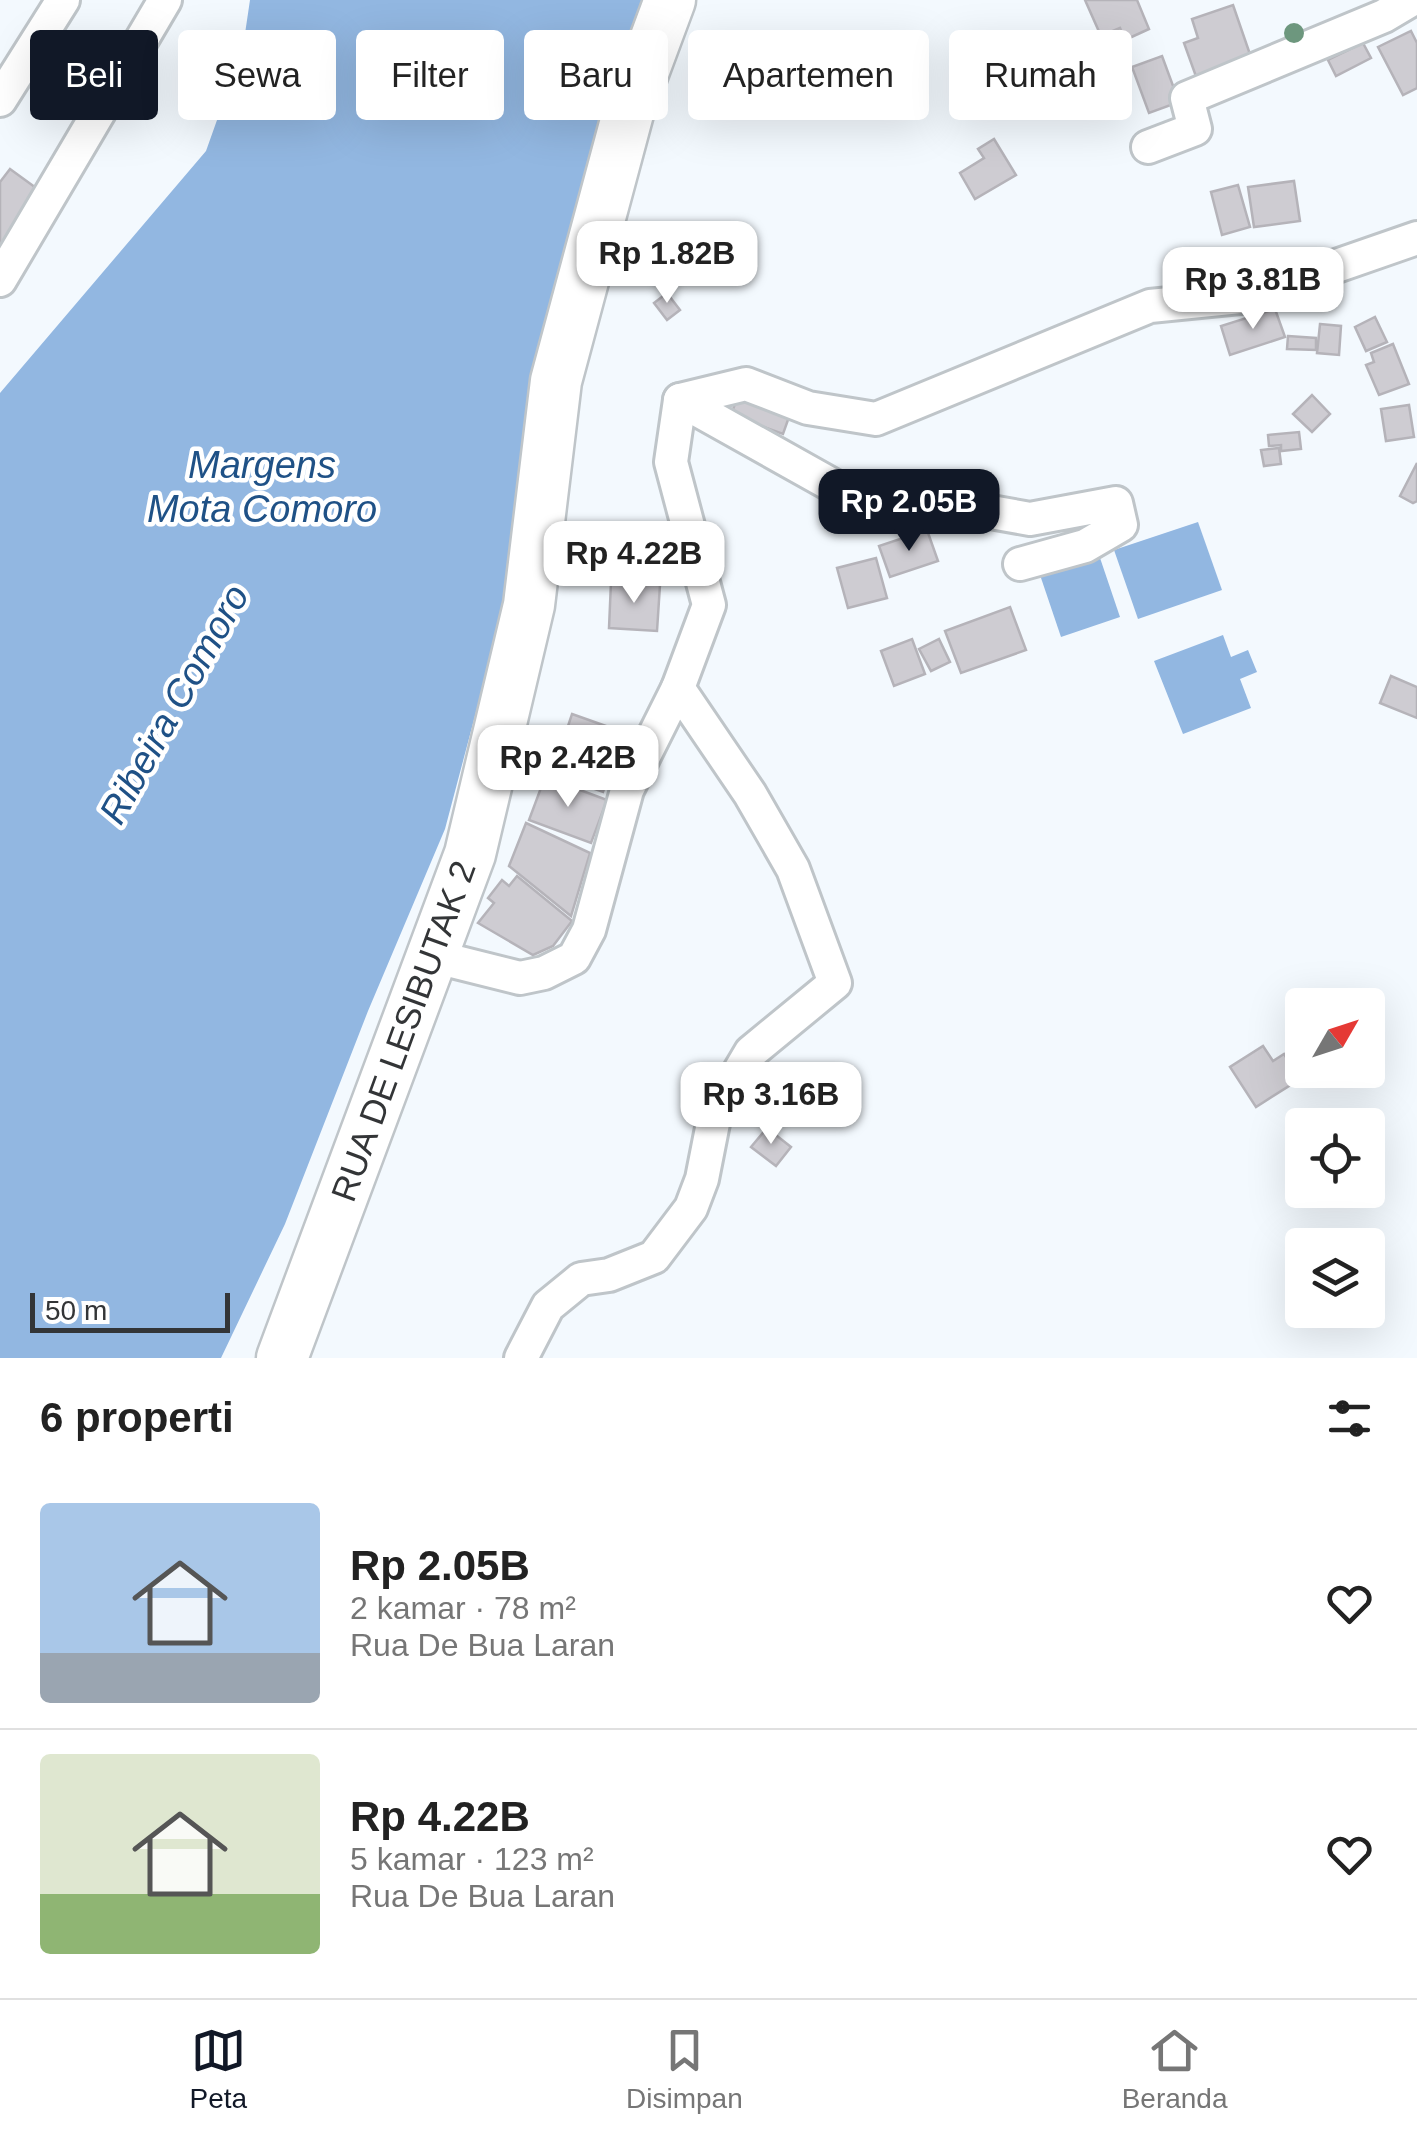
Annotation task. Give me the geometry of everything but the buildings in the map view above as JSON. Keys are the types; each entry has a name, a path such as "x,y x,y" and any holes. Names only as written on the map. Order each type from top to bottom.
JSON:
{"main road":[{"name":"RUA DE LESIBUTAK 2","path":"282,1358 470,854 529,604 556,380 628,113 670,0"}],"street":[{"path":"0,100 64,0"},
{"path":"0,280 164,0"},
{"path":"1148,147 1196,129 1187,98 1384,16 1411,0"},
{"path":"680,400 746,384 808,408 876,419 1150,306 1250,296 1417,238"},
{"path":"432,956 520,978 544,973 574,958 589,930 627,790 678,688 709,604 671,462 680,400"},
{"path":"680,400 848,494 940,503 1030,519 1116,504 1122,525 1086,546 1020,564"},
{"path":"521,1358 548,1306 581,1280 609,1275 654,1257 691,1208 715,1113 752,1052 836,983 793,869 750,794 678,688"}],"water":[{"name":"Margens Mota Comoro","path":"250,0 649,0 642,30 524,30 524,120 620,120 507,595 445,829 368,1011 285,1224 221,1358 0,1358 0,393 206,151 217,120 336,120 336,30 246,30"},
{"path":"1198,522 1222,590 1138,619 1114,550"},
{"path":"1098,552 1120,617 1061,637 1039,572"},
{"path":"1223,635 1231,657 1248,650 1257,672 1240,679 1251,708 1183,734 1154,661"}],"water label":[{"name":"Ribeira Comoro","path":"174,704"}]}
